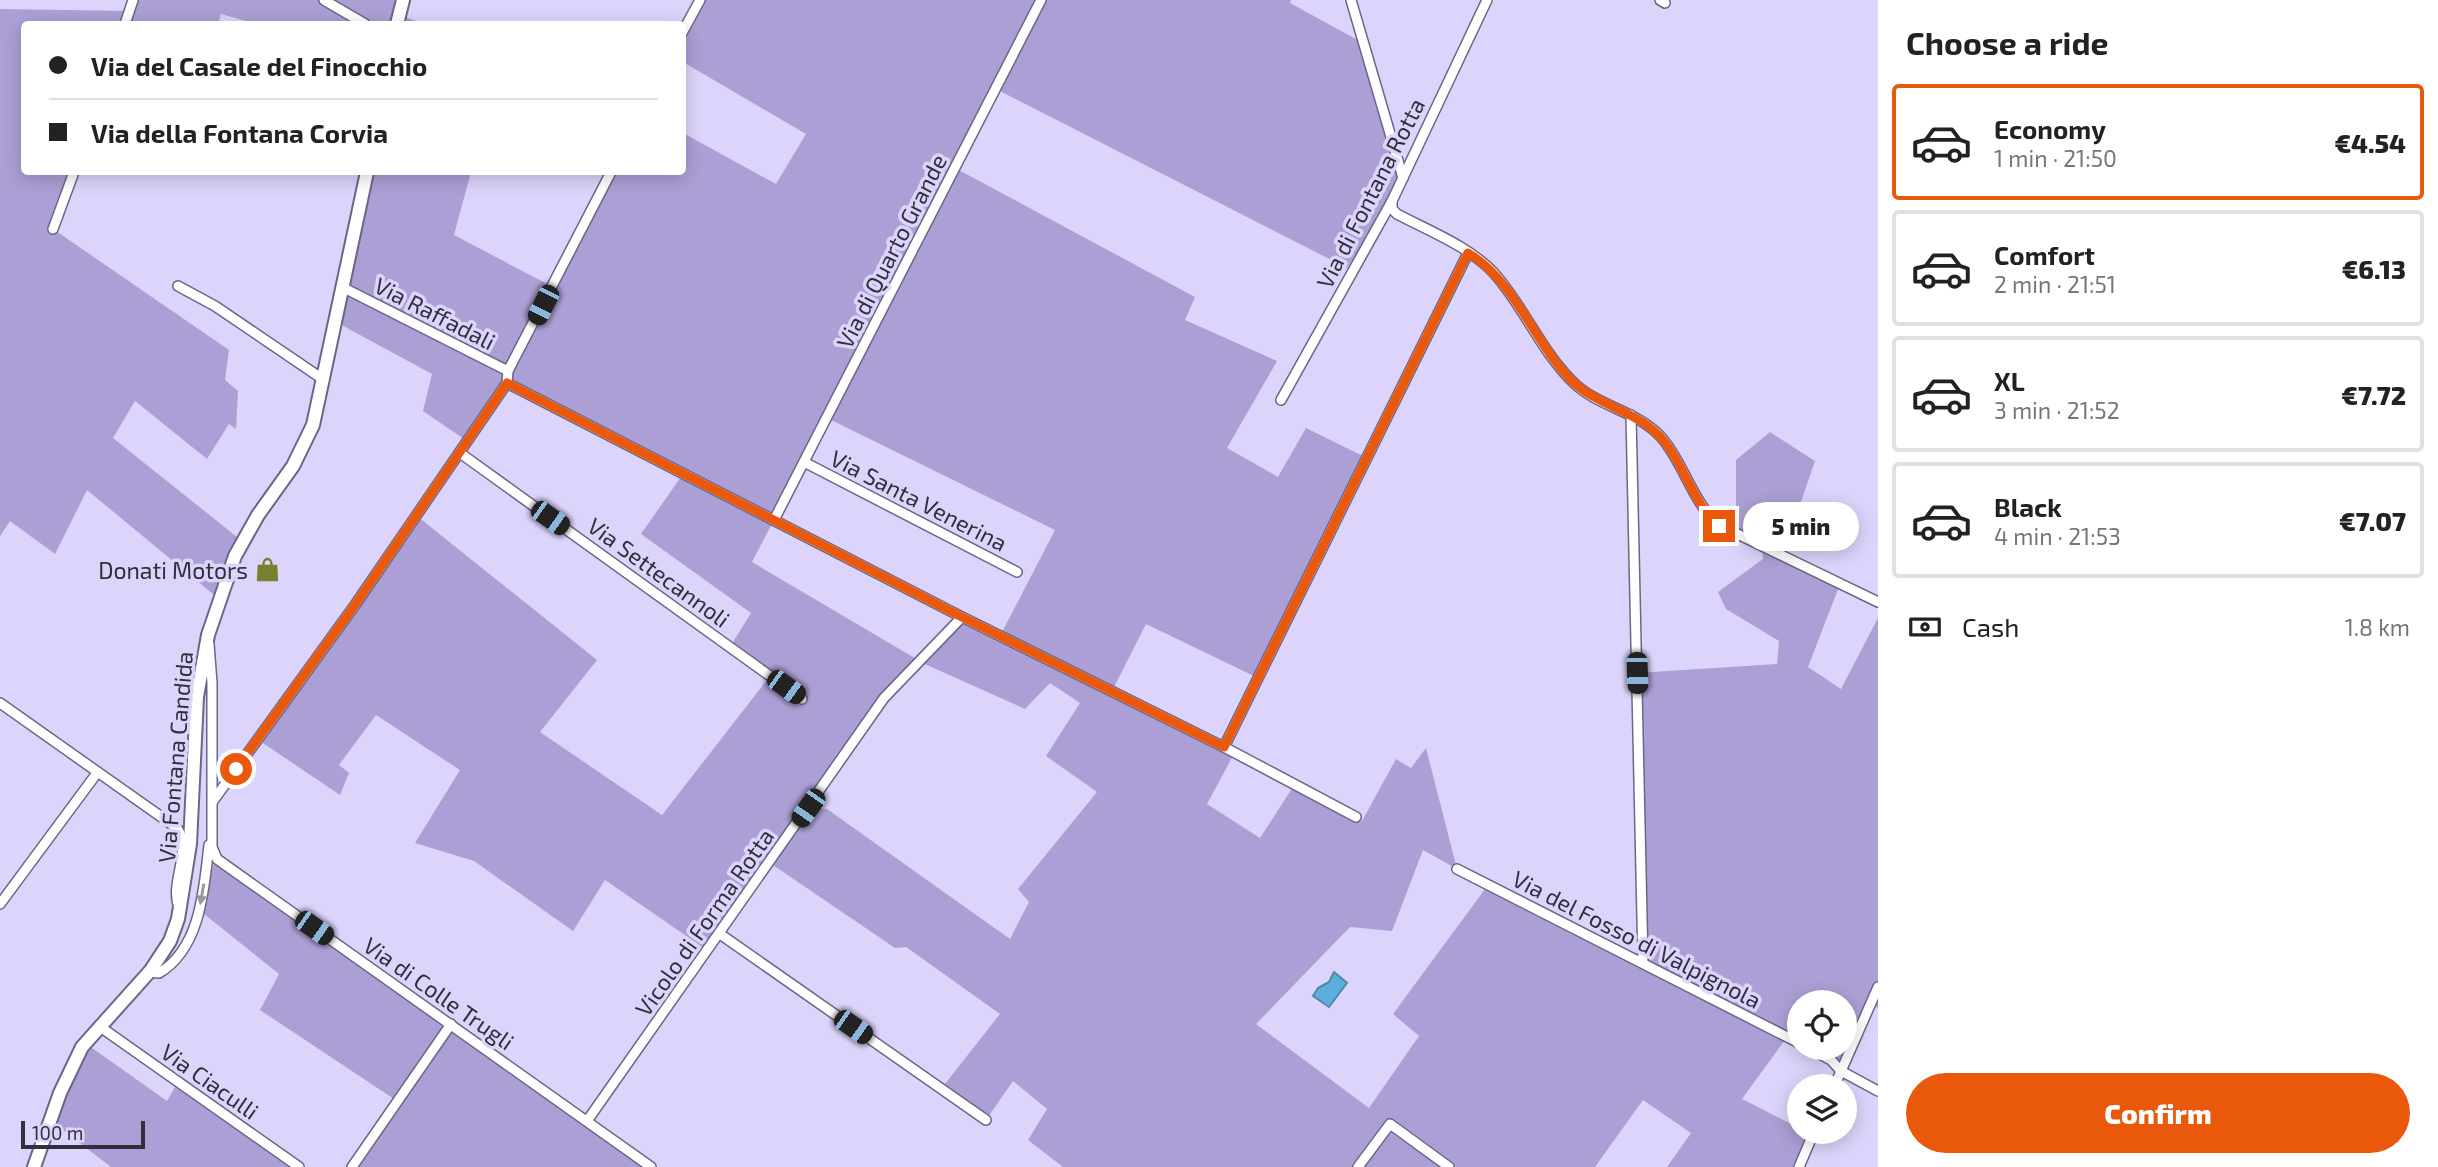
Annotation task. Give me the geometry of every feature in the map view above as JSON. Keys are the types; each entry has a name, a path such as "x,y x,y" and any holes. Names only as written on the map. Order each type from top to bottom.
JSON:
{"main road":[{"path":"398,21 403,0"},
{"name":"Via Fontana Candida","path":"34,1167 68,1076 85,1043 149,972 170,941 180,911 190,835 195,708 208,635 235,556 258,515 289,473 308,438 317,413 366,175"}],"street":[{"path":"126,21 133,0"},
{"path":"324,0 360,21"},
{"path":"686,26 700,0"},
{"name":"Via di Quarto Grande","path":"774,520 1041,0"},
{"path":"1350,0 1403,178"},
{"name":"Via di Fontana Rotta","path":"1281,400 1392,201 1487,0"},
{"path":"53,229 73,175"},
{"path":"212,802 355,605 507,383 508,371 609,175"},
{"path":"1392,201 1392,209 1397,215 1468,253 1488,268 1573,382 1593,397 1648,425 1664,440 1704,510 1719,526 1878,602"},
{"path":"1224,747 1468,253"},
{"path":"178,286 215,306 324,380"},
{"name":"Via Raffadali","path":"344,288 508,371"},
{"path":"507,383 962,617 1224,747 1356,817"},
{"path":"1631,415 1643,963"},
{"name":"Via Settecannoli","path":"460,453 802,699"},
{"name":"Via Santa Venerina","path":"804,462 1017,572"},
{"name":"Vicolo di Forma Rotta","path":"587,1121 886,695 962,617"},
{"name":"Via di Colle Trugli","path":"208,635 212,683 213,852 223,864 651,1167"},
{"path":"0,703 97,774 172,823 180,833 183,847 175,895 180,911"},
{"path":"0,904 97,774"},
{"path":"149,972 159,973 169,966 192,931 203,893 211,826"},
{"name":"Via del Fosso di Valpignola","path":"1457,869 1787,1037"},
{"path":"720,934 986,1120"},
{"path":"1840,1074 1878,987"},
{"path":"352,1167 450,1024"},
{"name":"Via Ciaculli","path":"99,1026 299,1167"},
{"path":"1831,1060 1841,1071 1878,1091"},
{"path":"1358,1167 1390,1124 1450,1167"},
{"path":"1799,1167 1809,1144"}],"shaded area":[{"path":"133,0 403,0 400,15 416,21 246,21 221,14 219,21 21,21 21,175 72,175 53,229 229,350 225,380 238,391 236,429 229,424 207,459 135,401 113,438 242,541 219,599 87,490 55,554 10,521 0,536 0,9 129,11"},
{"path":"700,0 1291,0 1290,3 1365,44 1403,178 1392,201 1347,268 996,89 955,168 1195,297 1185,320 1277,361 1227,448 1278,477 1306,428 1367,458 1258,678 1146,624 1112,691 1235,752 1207,804 1260,838 1295,784 1362,821 1396,759 1411,768 1426,748 1457,869 1423,850 1392,931 1350,927 1256,1024 1369,1108 1419,1036 1393,1014 1488,885 1643,962 1637,673 1777,664 1779,641 1726,609 1718,592 1763,559 1762,547 1736,535 1736,460 1770,432 1815,461 1782,557 1840,584 1808,667 1841,689 1878,618 1878,1008 1871,1003 1857,1035 1857,990 1787,990 1787,1037 1742,1099 1787,1122 1787,1144 1809,1144 1799,1167 1667,1167 1691,1133 1643,1100 1595,1167 1063,1167 1028,1140 1047,1109 1013,1081 986,1120 941,1089 1000,1014 906,947 895,948 770,863 708,951 605,880 573,931 474,861 415,843 460,770 376,715 339,765 349,773 340,795 257,739 417,516 597,660 540,732 662,815 770,676 730,647 751,613 641,534 683,474 507,383 467,441 423,411 432,374 336,322 366,175 470,175 454,235 549,285 609,175 686,175 686,135 776,184 806,134 686,64 686,27","holes":["827,418 1055,530 1000,636 962,617 918,660 752,562","918,661 1025,709 1050,683 1080,703 1046,756 1097,792 1018,889 1029,902 1010,939 827,809 808,807"]},
{"path":"216,857 651,1167 352,1167 397,1101 260,1010 279,974 199,910"},
{"path":"85,1043 167,1101 178,1082 299,1167 111,1167 50,1120"},
{"path":"1826,1060 1846,1060 1841,1071"}],"water":[{"path":"1334,972 1347,983 1329,1007 1313,996 1318,988 1329,982"}],"place":[{"name":"Donati Motors","path":"268,570"}],"route":[{"path":"236,769 355,605 507,383 962,617 1224,747 1468,253 1481,261 1500,281 1552,357 1573,382 1593,397 1640,419 1658,434 1676,458 1704,510 1719,526"}]}
